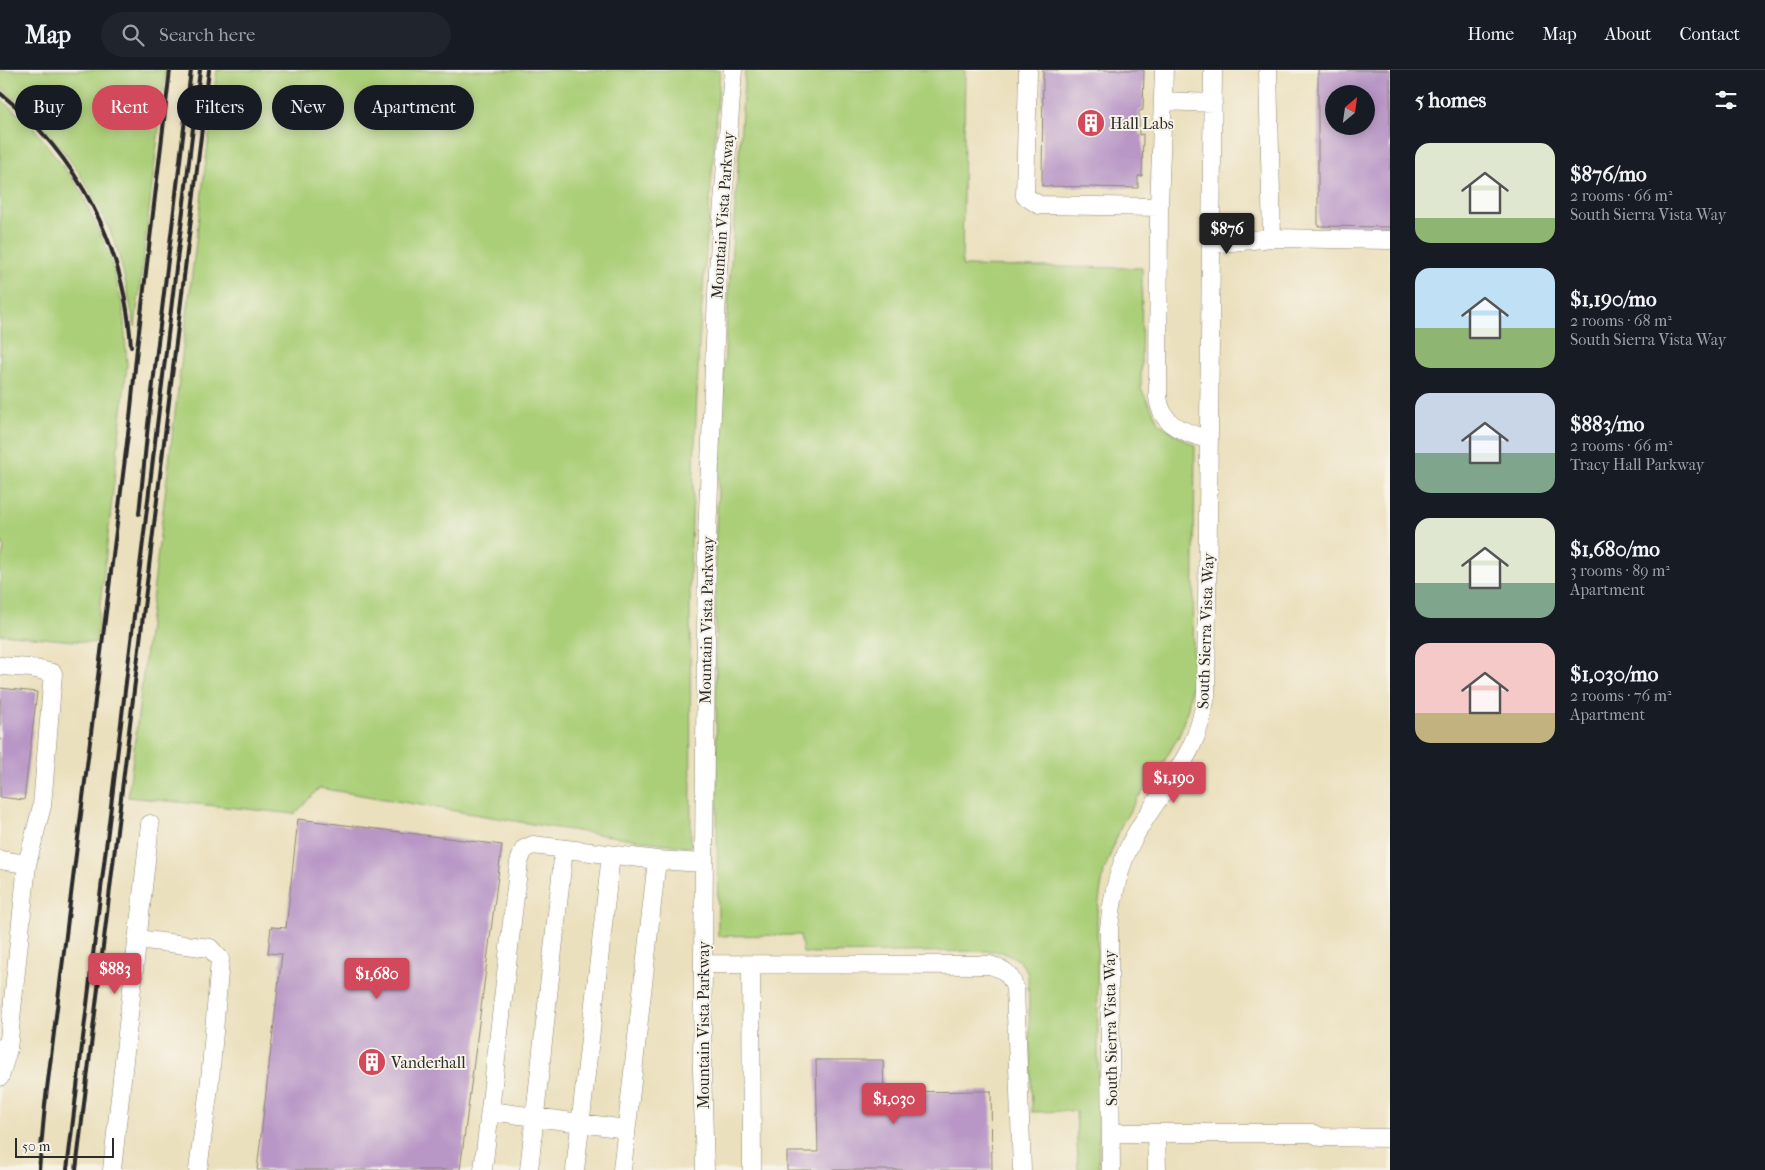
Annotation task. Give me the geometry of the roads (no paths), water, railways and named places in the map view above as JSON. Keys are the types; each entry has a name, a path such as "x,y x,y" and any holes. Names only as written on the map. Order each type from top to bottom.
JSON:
{"street":[{"name":"Mountain Vista Parkway","path":"705,1170 702,1069 702,964 706,536 718,270 733,70"},
{"path":"1028,70 1025,196 1039,205 1159,207"},
{"path":"1164,70 1159,207 1158,397 1160,409 1165,419 1179,429 1209,440"},
{"name":"South Sierra Vista Way","path":"1112,1170 1109,929 1112,904 1119,872 1132,842 1147,815 1181,766 1192,746 1202,719 1206,696 1213,70"},
{"path":"1268,70 1272,238"},
{"path":"1163,101 1213,103"},
{"path":"1211,244 1272,238 1390,240"},
{"path":"0,666 31,668 53,673 42,806 26,864 0,1077"},
{"path":"112,1170 150,824"},
{"path":"483,1170 490,1112 490,1094 518,862 524,849 533,845 657,860 704,863"},
{"path":"529,1170 564,849"},
{"path":"575,1170 611,854"},
{"path":"0,860 26,864"},
{"path":"622,1170 657,860"},
{"path":"137,939 210,948 220,959 210,1080 198,1170"},
{"path":"702,964 990,965 1002,969 1011,976 1015,988 1022,1170"},
{"path":"751,965 752,1170"},
{"path":"490,1112 626,1129"},
{"path":"1111,1133 1312,1133 1321,1137 1390,1138"},
{"path":"1156,1133 1157,1170"}],"railway":[{"path":"39,1170 45,1105 130,418 170,70"},
{"path":"139,514 191,70"},
{"path":"67,1170 200,70"},
{"path":"76,1170 209,70"},
{"path":"0,93 28,118 53,145 74,174 92,206 107,239 119,274 127,310 131,347"}],"place":[{"name":"Hall Labs","path":"1091,123"},
{"name":"Vanderhall","path":"372,1062"}]}
